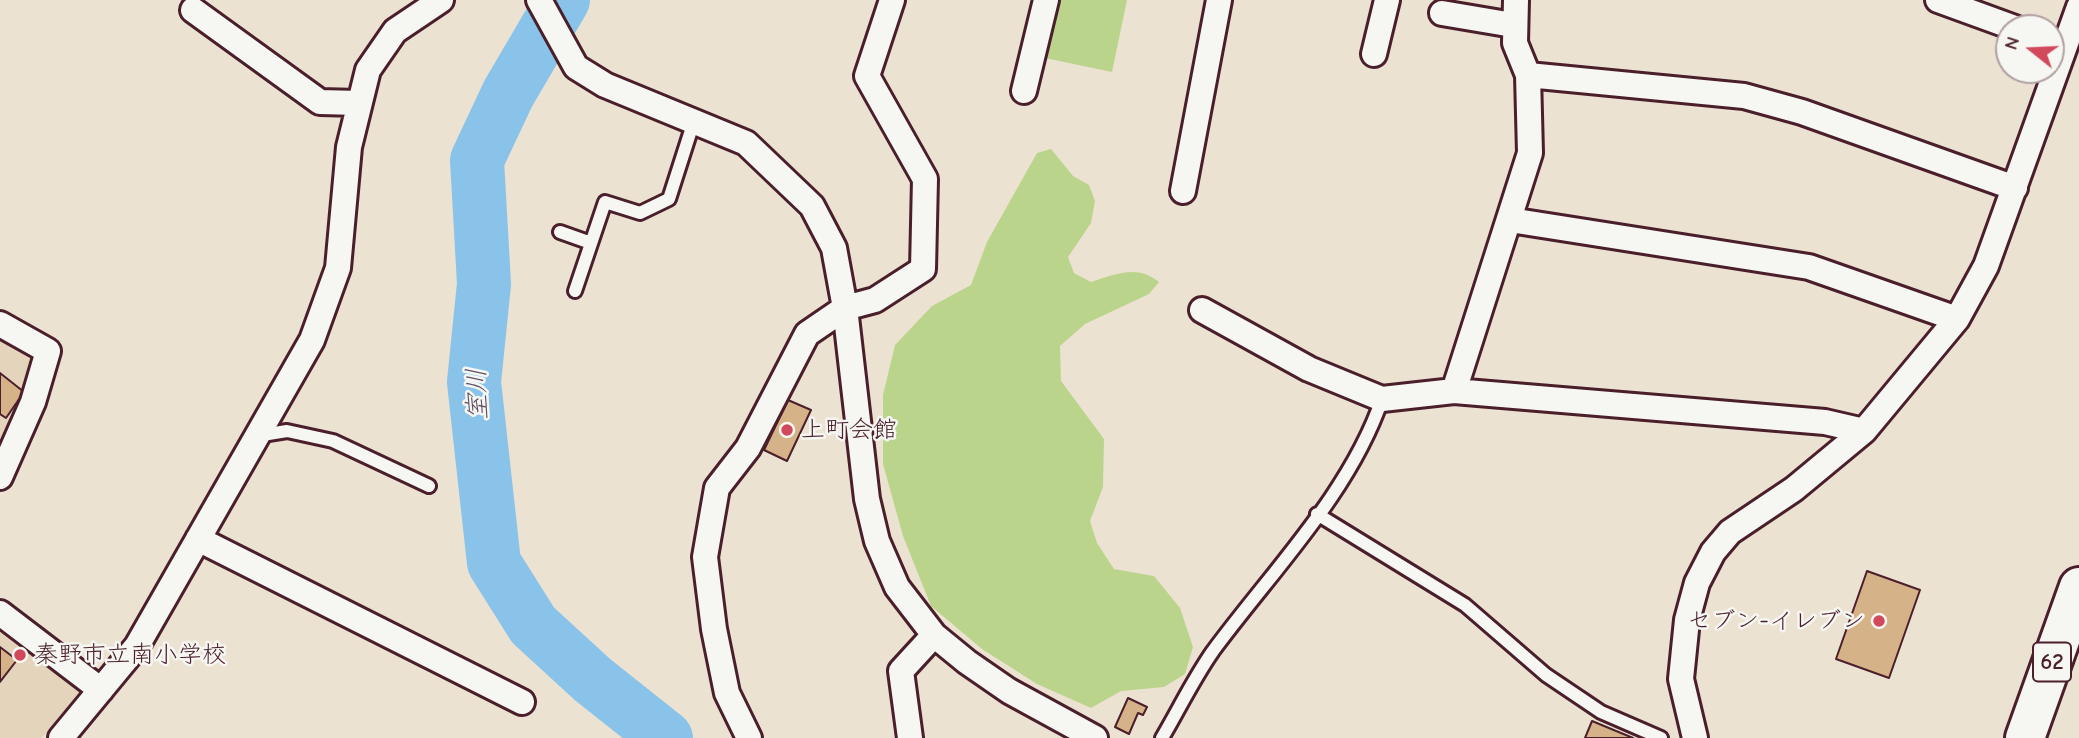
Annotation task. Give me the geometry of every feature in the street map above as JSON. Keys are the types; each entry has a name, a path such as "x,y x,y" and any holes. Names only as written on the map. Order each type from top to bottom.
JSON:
{"main road":[{"name":"62","path":"2025,738 2079,587"}],"street":[{"path":"61,738 137,646 312,340 338,268 349,147 368,70 395,32 441,0"},
{"path":"539,0 576,67 605,85 693,124 746,143 812,206 834,248 845,308 867,499 877,541 897,587 934,635 1009,691 1095,738"},
{"path":"749,738 727,693 713,629 705,557 717,488 748,448 807,334 845,308 874,300 923,269 925,179 867,76 892,0"},
{"path":"1024,91 1046,0"},
{"path":"1183,191 1219,0"},
{"path":"1374,54 1387,0"},
{"path":"1454,391 1530,153 1528,75 1515,43 1513,25 1516,0"},
{"path":"1938,0 1995,21"},
{"path":"2065,32 2079,7"},
{"path":"193,10 320,102 358,103"},
{"path":"1442,13 1513,25"},
{"path":"1528,75 1745,96 2015,188"},
{"path":"1695,738 1681,679 1687,620 1693,595 1713,552 1730,532 1794,489 1864,431 1957,319 1986,266 2015,188 2046,84"},
{"path":"1510,220 1809,267 1957,319"},
{"path":"1202,310 1309,369 1382,399 1454,391 1825,422 1864,431"},
{"path":"0,324 48,351 33,402 9,462 0,477"},
{"path":"198,539 522,702"},
{"path":"0,613 101,690"},
{"path":"910,738 901,671 934,635"}],"lane":[{"path":"575,291 605,202 640,214 669,199 693,124"},
{"path":"561,232 591,243"},
{"path":"1162,738 1211,653 1317,514 1370,435 1382,399"},
{"path":"256,436 287,431 333,441 429,486"},
{"path":"1317,514 1465,605 1546,676 1579,698 1601,712 1661,738"}],"shaded area":[{"path":"0,331 29,350 38,368 0,466"},
{"name":"秦野市立南小学校","path":"0,624 81,687 82,701 41,738 0,738"}],"green space":[{"path":"1058,0 1127,0 1112,72 1045,58"},
{"path":"1051,149 1073,176 1089,185 1095,201 1091,223 1068,257 1074,273 1091,282 1135,272 1143,273 1159,282 1149,294 1085,324 1060,346 1061,381 1104,439 1103,487 1090,521 1097,543 1114,569 1154,576 1180,608 1193,647 1185,674 1164,687 1121,691 1091,708 1037,684 982,649 931,606 903,536 883,464 883,395 895,345 932,306 971,285 987,242 1037,153"}],"building":[{"path":"0,373 24,392 6,418 0,414"},
{"name":"上町会館","path":"788,400 811,410 787,461 764,450"},
{"name":"セブン-イレブン","path":"1867,571 1920,590 1889,678 1836,659"},
{"path":"0,647 17,660 0,682"},
{"path":"1128,698 1147,707 1143,715 1138,713 1129,734 1115,727"},
{"path":"1592,721 1633,738 1585,738"}],"waterway":[{"name":"室川","path":"563,0 508,94 477,160 484,284 474,382 494,563 533,625 593,680 666,738"}],"place":[{"name":"上町会館","path":"787,430"},
{"name":"セブン-イレブン","path":"1879,621"},
{"name":"秦野市立南小学校","path":"20,655"}]}
